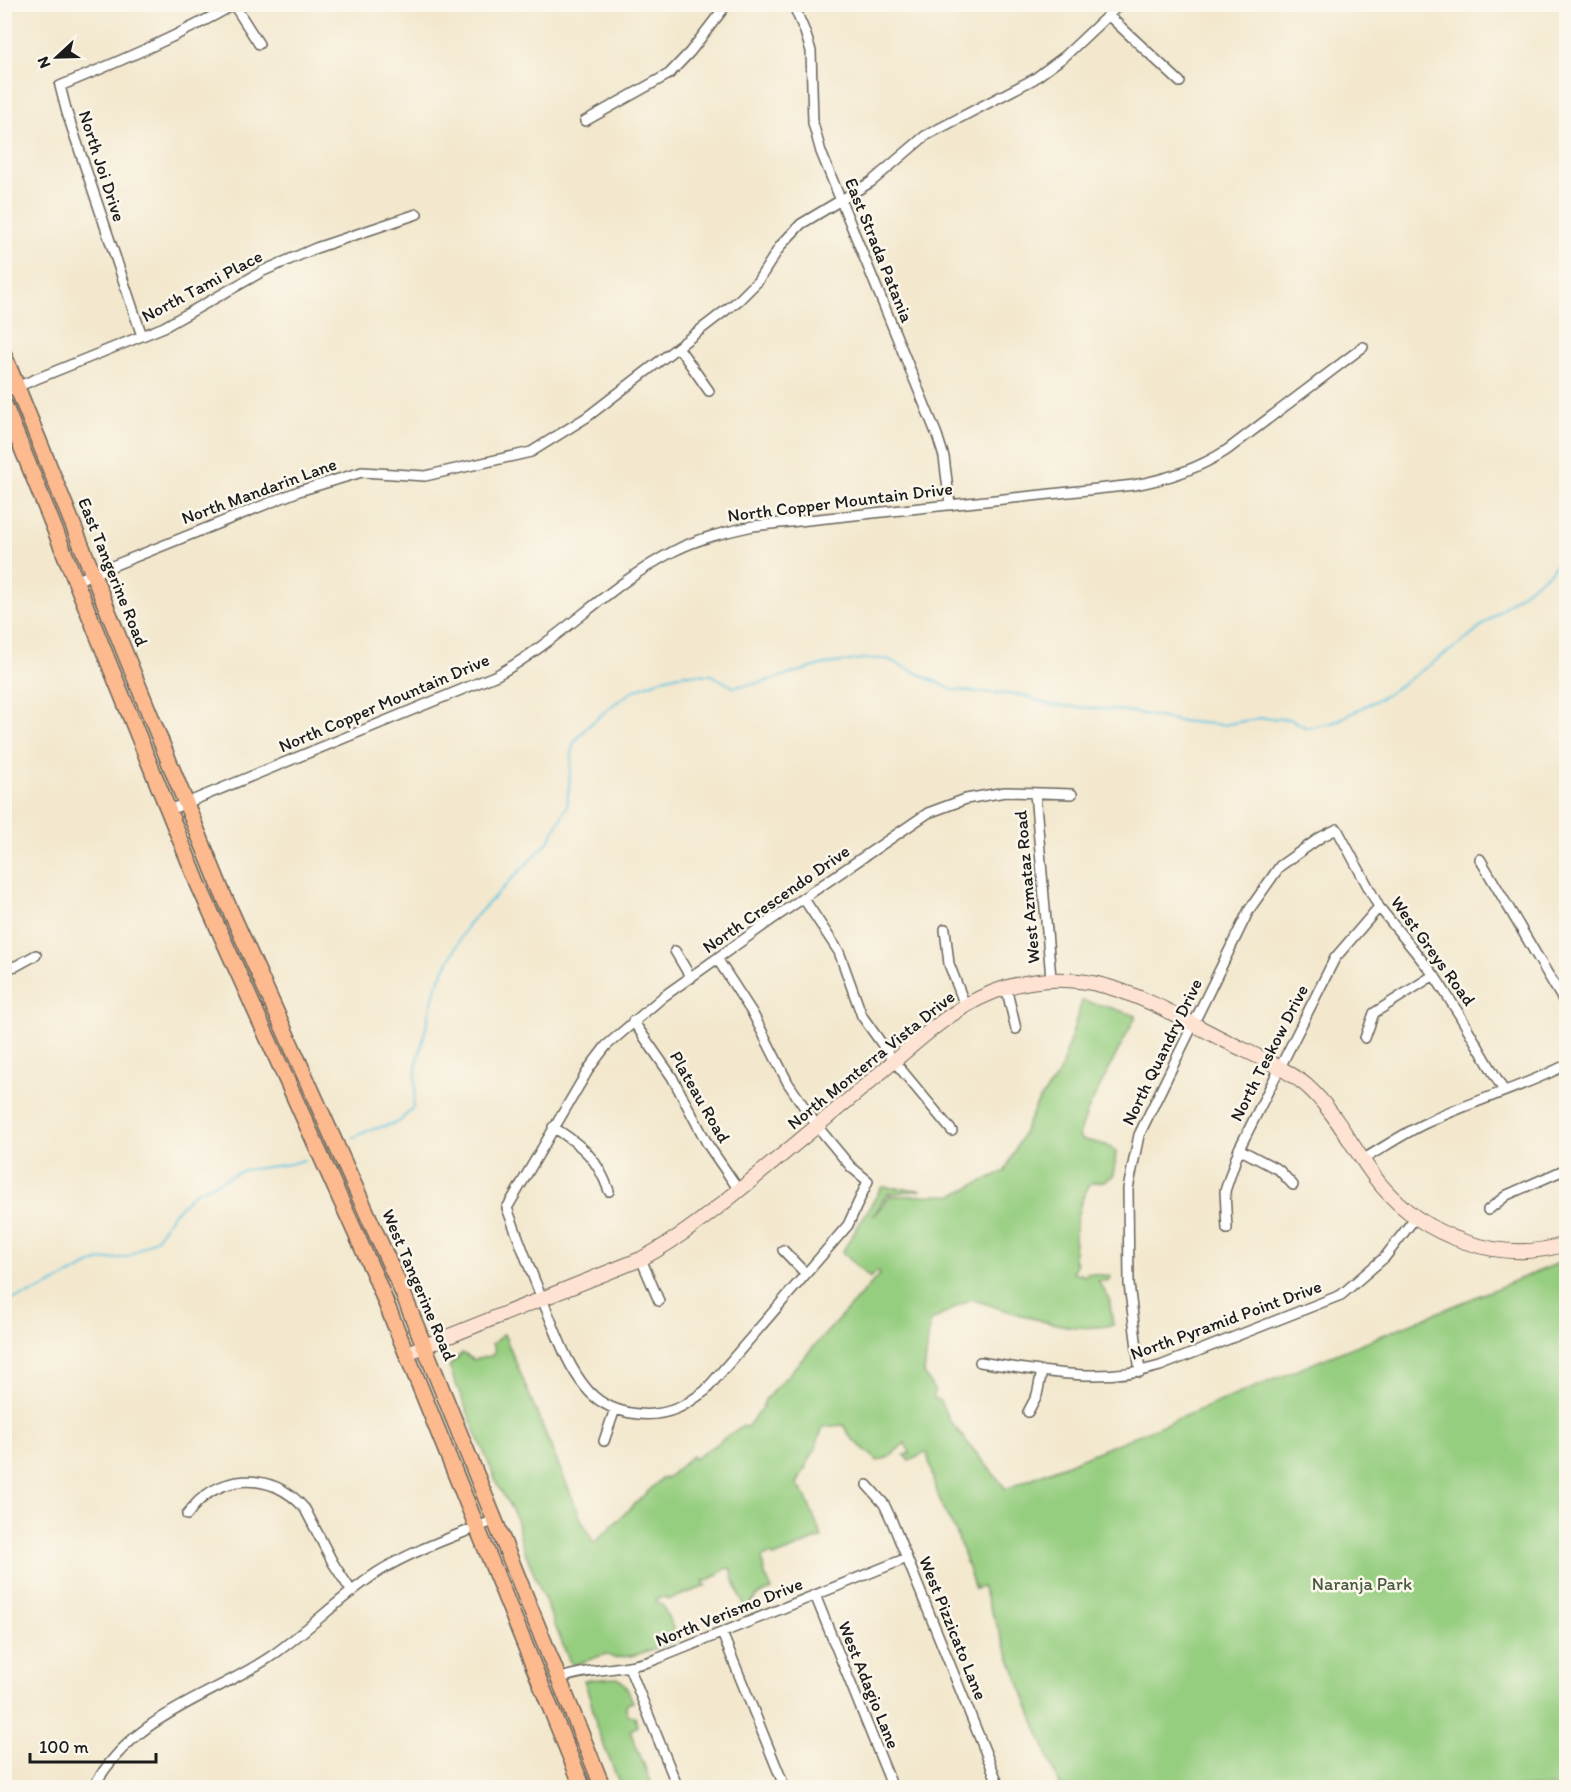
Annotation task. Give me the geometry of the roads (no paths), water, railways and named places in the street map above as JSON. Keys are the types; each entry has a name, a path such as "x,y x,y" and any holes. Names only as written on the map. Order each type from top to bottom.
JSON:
{"main road":[{"name":"East Tangerine Road","path":"4,355 11,389 93,574 185,803"},
{"path":"4,404 167,811"},
{"name":"West Tangerine Road","path":"185,803 243,941 359,1192 424,1346 603,1788"},
{"name":"West Tangerine Road","path":"167,811 228,953 355,1230 584,1788"}],"street":[{"path":"585,121 669,74 690,52 726,4"},
{"name":"East Strada Patania","path":"793,4 806,32 811,51 812,111 815,132 840,201 937,435 944,457 950,505"},
{"name":"North Mandarin Lane","path":"75,581 299,491 333,480 363,472 425,476 531,452 587,417 748,292 795,229 883,174 913,144 925,136 1034,79 1065,56 1120,4"},
{"path":"234,5 259,44"},
{"name":"North Joi Drive","path":"142,336 60,86 170,39 234,5"},
{"path":"1109,16 1180,82"},
{"name":"North Tami Place","path":"11,389 142,336 178,319 277,264 357,232 417,214"},
{"path":"678,347 709,391"},
{"name":"North Copper Mountain Drive","path":"167,811 497,675 531,653 644,569 675,550 694,542 753,526 1134,485 1180,474 1227,450 1363,347"},
{"name":"North Crescendo Drive","path":"542,1299 507,1208 553,1127 590,1067 606,1046 633,1021 691,978 774,918 928,813 976,797 1005,792 1072,794"},
{"name":"West Azmataz Road","path":"1035,793 1051,978"},
{"name":"West Greys Road","path":"1336,829 1379,908 1434,975 1504,1091"},
{"name":"North Quandry Drive","path":"1140,1372 1129,1284 1128,1189 1138,1135 1249,909 1280,866 1336,829"},
{"path":"1480,859 1566,1005"},
{"path":"804,899 839,952 862,1016 894,1061 952,1131"},
{"name":"North Teskow Drive","path":"1227,1229 1225,1191 1239,1149 1335,958 1379,908"},
{"path":"945,929 949,964 965,1005"},
{"path":"675,951 691,978"},
{"path":"4,968 16,966 36,955"},
{"path":"542,1299 573,1371 600,1401 615,1409 649,1414 677,1408 705,1391 848,1225 868,1181 851,1167 817,1126 788,1083 753,1014 718,960"},
{"path":"1365,1038 1374,1013 1434,975"},
{"name":"North Monterra Vista Drive","path":"407,1353 641,1259 669,1244 694,1227 965,1005 1006,987 1051,978 1092,982 1139,997 1279,1068 1305,1084 1381,1185 1415,1218 1434,1229 1476,1246 1517,1251 1566,1244"},
{"path":"1006,987 1016,1029"},
{"name":"Plateau Road","path":"633,1021 672,1077 708,1145 739,1190"},
{"path":"1362,1160 1425,1123 1538,1079 1566,1065"},
{"path":"553,1127 579,1143 593,1158 603,1174 609,1191"},
{"path":"1239,1149 1279,1170 1293,1185"},
{"path":"1488,1210 1507,1195 1566,1169"},
{"name":"North Pyramid Point Drive","path":"980,1362 1042,1371 1107,1376 1140,1372 1341,1295 1385,1257 1415,1218"},
{"path":"783,1250 806,1274"},
{"path":"641,1259 659,1301"},
{"path":"1028,1412 1037,1395 1042,1371"},
{"path":"604,1441 615,1409"},
{"path":"187,1515 195,1502 226,1485 253,1481 268,1483 280,1488 305,1509 333,1563 352,1592"},
{"name":"West Pizzicato Lane","path":"867,1485 884,1504 1000,1788"},
{"path":"93,1788 108,1765 124,1747 162,1716 270,1657 301,1635 352,1592 393,1564 495,1521"},
{"name":"North Verismo Drive","path":"559,1679 582,1671 629,1667 664,1656 907,1558"},
{"name":"West Adagio Lane","path":"815,1595 893,1788"},
{"path":"722,1633 785,1788"},
{"path":"629,1667 678,1788"}],"waterway":[{"path":"354,1137 399,1122 413,1107 416,1068 436,986 468,924 549,841 567,806 573,744 587,727 633,691 662,679 684,674 712,675 733,687 760,683 821,665 863,659 887,659 953,690 1022,695 1051,705 1127,711 1179,721 1223,725 1260,718 1290,719 1307,728 1335,722 1388,694 1468,638 1550,572 1566,551"},
{"path":"4,1302 38,1291 97,1261 127,1257 156,1239 171,1216 194,1193 244,1170 304,1160"}],"park label":[{"name":"Naranja Park","path":"1362,1584"}]}
